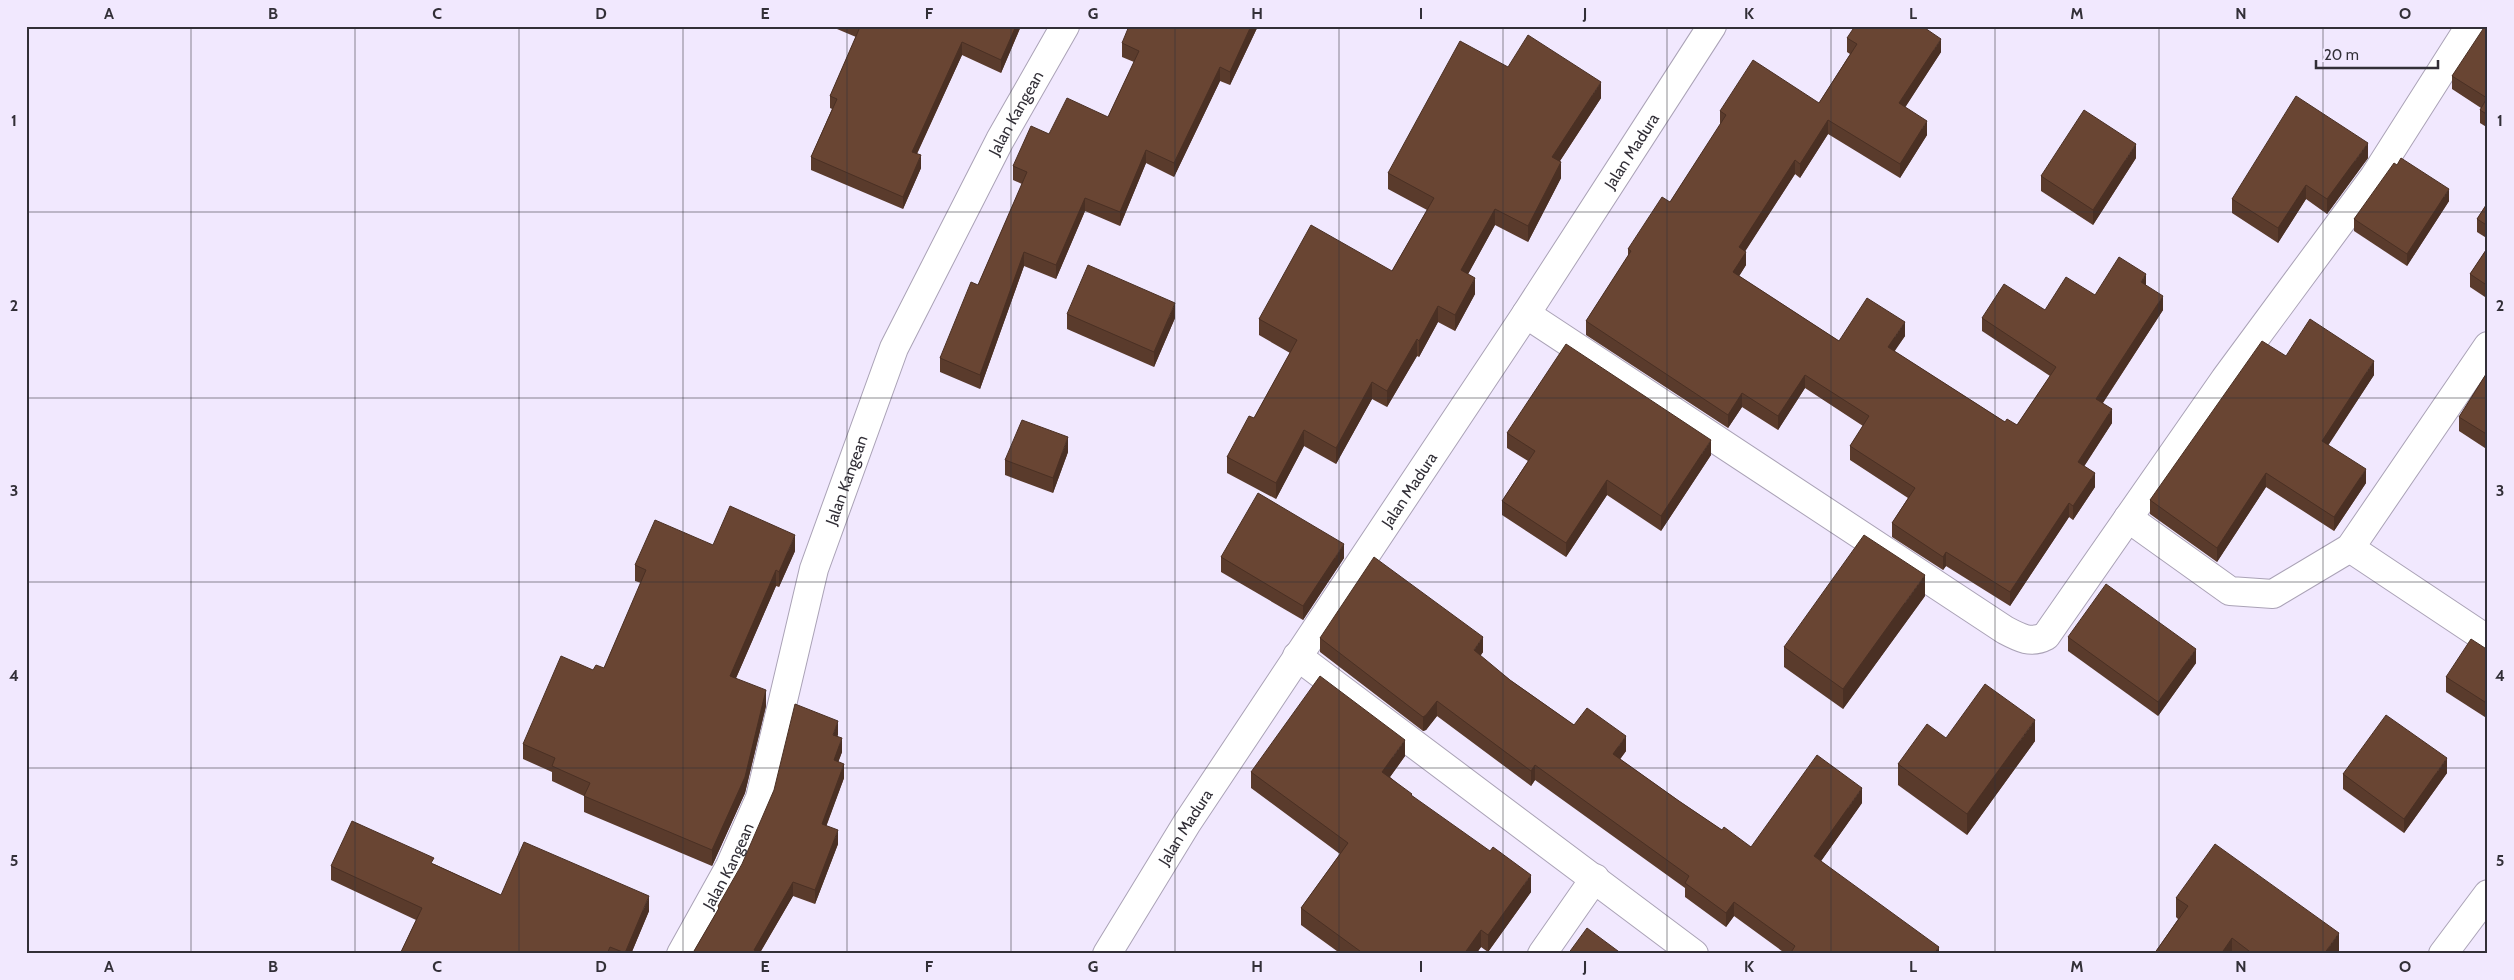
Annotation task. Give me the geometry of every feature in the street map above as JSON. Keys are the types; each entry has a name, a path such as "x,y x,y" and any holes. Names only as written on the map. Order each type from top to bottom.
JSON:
{"street":[{"name":"Jalan Kangean","path":"681,954 730,866 760,798 814,569 894,348 1000,140 1065,26"},
{"name":"Jalan Madura","path":"1107,954 1187,823 1526,314 1712,26"},
{"path":"1526,314 1989,620 2022,639 2036,641 2046,636 2225,379 2374,177 2470,26"},
{"path":"2128,518 2230,591 2273,594 2350,548 2488,346"},
{"path":"2350,548 2488,640"},
{"path":"1297,656 1694,954"},
{"path":"1542,954 1595,878"},
{"path":"2443,954 2488,894"}],"building":[{"path":"860,26 1016,26 1001,60 962,42 912,152 921,155 903,197 811,157 837,99 830,96"},
{"path":"1129,26 1251,26 1230,72 1220,67 1174,163 1146,150 1120,212 1085,198 1056,265 1024,252 980,375 940,358 971,282 978,285 1027,172 1013,166 1031,126 1049,134 1067,98 1108,117 1139,51 1122,43"},
{"path":"1855,26 1922,26 1941,39 1899,103 1927,121 1900,164 1828,120 1800,164 1795,160 1739,247 1746,252 1733,272 1839,341 1867,298 1905,322 1888,347 2005,422 2007,419 2017,425 2056,367 1982,318 2004,284 2045,310 2066,277 2095,295 2119,257 2146,274 2141,282 2163,296 2096,399 2112,409 2078,462 2095,473 2073,506 2069,503 2010,592 1946,552 1943,557 1892,523 1915,488 1850,446 1869,416 1805,375 1778,416 1742,393 1728,415 1586,321 1631,251 1628,249 1662,197 1670,202 1726,115 1720,111 1753,60 1819,103 1857,44 1847,38"},
{"path":"2485,26 2488,26 2488,115 2480,110 2487,98 2452,76"},
{"path":"1528,35 1601,82 1552,157 1561,162 1528,226 1495,209 1461,270 1475,278 1455,315 1438,306 1419,341 1417,339 1387,391 1372,382 1336,448 1304,430 1276,483 1227,457 1249,416 1254,418 1297,340 1259,319 1311,225 1392,271 1434,198 1388,173 1460,41 1508,67"},
{"path":"2296,96 2368,143 2327,199 2306,185 2278,228 2232,199"},
{"path":"2084,110 2136,144 2093,210 2041,176"},
{"path":"2401,158 2449,189 2407,254 2354,219 2394,163 2397,165"},
{"path":"2488,202 2488,226 2477,219"},
{"path":"2488,247 2488,286 2470,274"},
{"path":"1088,265 1175,303 1154,352 1067,314"},
{"path":"2310,319 2374,361 2322,441 2366,469 2334,517 2266,473 2217,548 2150,500 2262,341 2286,356"},
{"path":"1566,344 1711,440 1661,516 1607,480 1566,543 1502,501 1535,451 1507,433"},
{"path":"2488,371 2488,435 2459,417"},
{"path":"1022,420 1068,437 1053,478 1005,460"},
{"path":"1258,493 1344,544 1303,606 1221,557"},
{"path":"730,506 795,535 779,572 776,570 730,676 766,690 745,777 712,850 584,796 590,783 552,766 555,758 523,744 561,656 593,670 596,665 604,668 646,570 635,565 655,520 713,545"},
{"path":"1864,535 1925,575 1843,689 1784,647"},
{"path":"1374,557 1483,637 1474,650 1510,680 1574,725 1587,708 1626,736 1613,754 1722,830 1724,827 1751,847 1817,755 1862,788 1814,856 1939,947 1934,954 1790,954 1795,946 1734,902 1726,913 1685,883 1689,876 1535,765 1531,771 1437,701 1423,717 1320,638"},
{"path":"2106,584 2196,649 2158,702 2068,637"},
{"path":"2471,639 2488,650 2488,704 2446,677"},
{"path":"1320,676 1405,740 1382,772 1490,851 1493,847 1531,875 1488,935 1481,930 1464,954 1364,954 1301,908 1348,843 1251,772"},
{"path":"1985,684 2035,720 1967,814 1898,764 1927,724 1946,738"},
{"path":"795,704 838,721 833,735 842,738 834,760 844,764 822,824 838,830 815,890 793,882 754,950 760,954 698,954 694,951 742,864 774,790"},
{"path":"2386,715 2447,758 2404,819 2343,774"},
{"path":"352,821 434,858 431,863 501,895 524,842 649,896 625,953 610,947 607,954 400,954 422,908 331,866"},
{"path":"2215,844 2339,933 2324,954 2253,954 2232,938 2221,954 2154,954 2188,906 2176,898"},
{"path":"1587,928 1622,954 1568,954"}]}
